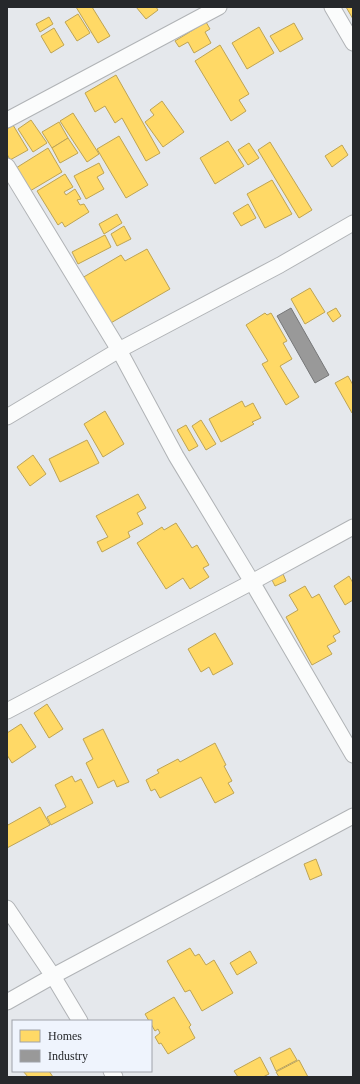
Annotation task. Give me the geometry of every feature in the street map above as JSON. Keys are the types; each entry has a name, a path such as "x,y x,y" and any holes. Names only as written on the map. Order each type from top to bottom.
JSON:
{"street":[{"path":"7,120 219,7"},
{"path":"332,7 353,43"},
{"path":"7,166 119,350 176,456 252,582 353,755"},
{"path":"7,417 119,350 280,265 353,223"},
{"path":"7,711 252,582 353,526"},
{"path":"7,1002 353,816"},
{"path":"7,908 53,976 79,1020"}],"building: Homes":[{"path":"76,7 92,7 110,36 98,43"},
{"path":"136,7 156,7 158,10 146,19"},
{"path":"346,7 353,7 353,19"},
{"path":"78,14 90,33 77,41 65,22"},
{"path":"49,17 53,24 40,32 36,24"},
{"path":"206,22 210,29 205,32 211,43 194,53 188,42 179,47 175,41"},
{"path":"294,23 303,39 280,52 270,36"},
{"path":"259,27 274,53 247,69 232,43"},
{"path":"54,28 64,45 51,53 41,36"},
{"path":"220,45 249,94 239,100 246,111 231,121 195,61"},
{"path":"116,75 160,153 146,161 122,118 115,123 105,106 95,112 85,93"},
{"path":"162,101 184,132 163,147 145,122 154,115 150,110"},
{"path":"73,113 99,154 87,162 60,121"},
{"path":"31,120 47,143 33,152 18,129"},
{"path":"59,122 68,138 52,148 42,132"},
{"path":"13,125 28,150 10,160 7,154 7,129"},
{"path":"119,136 148,185 126,198 97,149"},
{"path":"68,138 78,153 60,163 52,148"},
{"path":"228,141 244,166 215,184 200,158"},
{"path":"270,142 312,210 299,218 258,150"},
{"path":"249,143 259,158 248,165 238,150"},
{"path":"342,145 348,155 332,167 325,156"},
{"path":"48,148 62,172 30,191 16,168"},
{"path":"99,163 104,173 97,177 104,189 86,199 74,176"},
{"path":"65,174 73,187 64,192 66,195 75,189 81,199 77,200 80,205 84,204 89,212 65,227 62,222 58,225 37,191"},
{"path":"272,180 292,214 265,228 247,194"},
{"path":"248,204 256,218 241,226 233,213"},
{"path":"117,214 122,223 104,234 99,224"},
{"path":"124,226 131,239 117,246 111,234"},
{"path":"105,235 111,247 78,264 72,252"},
{"path":"147,249 170,289 109,324 82,278 121,255 125,261"},
{"path":"310,288 325,312 305,324 291,299"},
{"path":"336,308 341,316 333,322 327,313"},
{"path":"265,313 267,315 271,313 287,341 283,343 292,359 280,366 299,397 286,405 262,364 268,361 246,325"},
{"path":"348,376 353,385 352,413 335,383"},
{"path":"242,401 245,407 253,403 261,418 252,422 254,424 221,442 209,419"},
{"path":"105,411 124,444 103,457 84,424"},
{"path":"201,420 216,444 206,450 192,426"},
{"path":"186,425 198,446 189,451 177,430"},
{"path":"87,440 99,463 60,482 49,459"},
{"path":"33,455 46,474 30,486 17,467"},
{"path":"138,494 146,508 137,513 143,524 128,532 130,537 102,552 97,542 108,537 96,516"},
{"path":"176,523 192,548 197,545 209,565 203,568 209,577 190,589 183,578 166,589 137,543 162,527 164,530"},
{"path":"283,574 286,581 275,586 272,580"},
{"path":"349,576 353,583 353,600 345,605 334,586"},
{"path":"305,586 312,598 319,594 340,632 333,636 336,641 327,646 332,654 312,665 286,617 298,610 289,595"},
{"path":"215,633 233,664 213,675 209,667 201,672 188,649"},
{"path":"47,704 63,729 49,738 34,713"},
{"path":"21,724 36,747 12,763 7,755 7,733"},
{"path":"103,729 129,782 117,787 114,780 98,788 86,763 93,759 83,739"},
{"path":"215,743 226,765 224,766 232,781 228,783 234,793 215,803 201,777 160,798 155,789 151,791 146,780 159,773 157,770 178,759 180,762"},
{"path":"72,776 75,782 81,779 93,803 51,825 47,817 66,807 55,785"},
{"path":"40,807 50,825 7,848 7,823 8,825"},
{"path":"316,859 322,875 310,880 304,864"},
{"path":"190,948 195,956 199,954 206,965 214,960 233,993 202,1011 190,990 185,992 167,961"},
{"path":"250,951 257,963 237,975 230,963"},
{"path":"174,997 191,1025 189,1027 195,1038 168,1054 155,1037 160,1033 158,1029 155,1031 152,1026 152,1020 148,1020 145,1014"},
{"path":"290,1048 297,1060 276,1071 270,1058"},
{"path":"260,1057 269,1074 263,1077 238,1077 234,1071"},
{"path":"299,1060 308,1077 279,1077 276,1072"},
{"path":"24,1072 50,1072 53,1077 28,1077"}],"building: Industry":[{"path":"291,308 329,375 315,383 277,316"}]}
